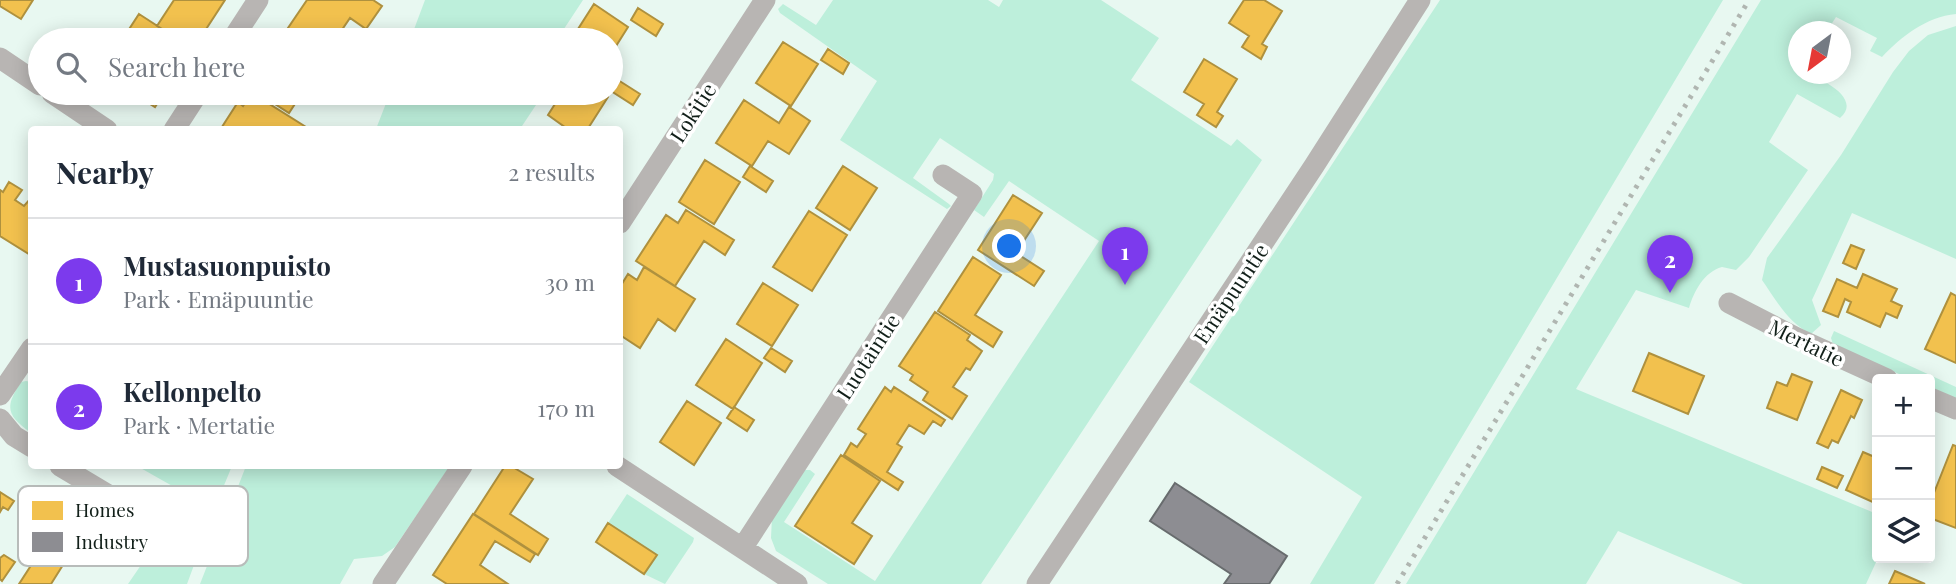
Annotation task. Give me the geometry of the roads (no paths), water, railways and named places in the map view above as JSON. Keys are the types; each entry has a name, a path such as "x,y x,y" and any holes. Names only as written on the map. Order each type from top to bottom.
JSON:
{"street":[{"path":"240,28 258,0"},
{"name":"Lokitie","path":"623,218 765,0"},
{"name":"Emäpuuntie","path":"1037,584 1314,166 1420,0"},
{"path":"0,58 28,77"},
{"path":"70,105 101,126"},
{"path":"177,126 190,105"},
{"name":"Luotaintie","path":"743,547 972,194 943,175"},
{"name":"Mertatie","path":"1729,303 1876,374"},
{"path":"0,394 28,354"},
{"path":"1935,400 1956,409"},
{"path":"0,419 15,436 28,444"},
{"path":"65,469 93,486"},
{"path":"383,584 460,469"},
{"path":"622,469 797,584"}],"railway":[{"path":"1397,584 1749,0"}],"place":[{"name":"Mustasuonpuisto","path":"1125,285"},
{"name":"Kellonpelto","path":"1670,293"}]}
